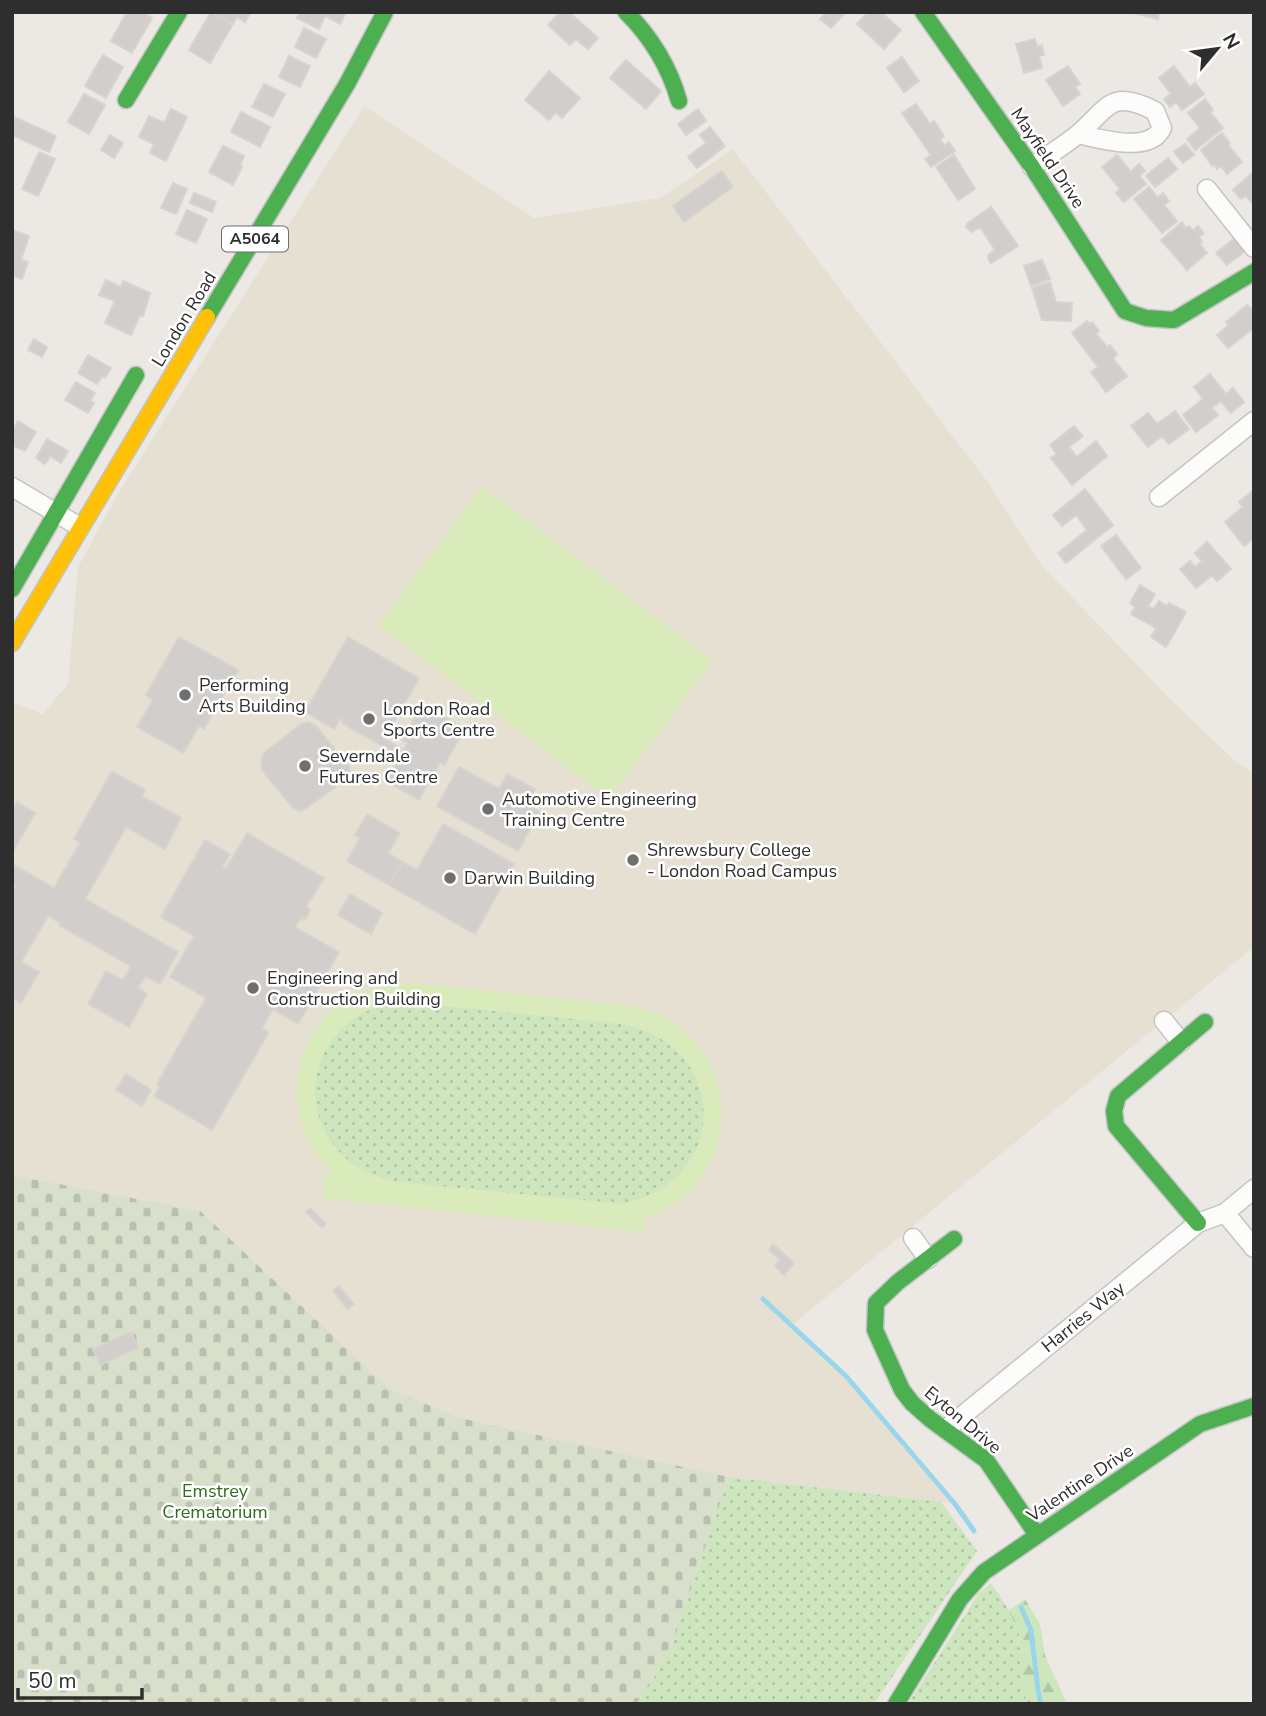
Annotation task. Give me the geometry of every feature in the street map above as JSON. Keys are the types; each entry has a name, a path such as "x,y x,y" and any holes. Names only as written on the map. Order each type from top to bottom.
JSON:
{"street":[{"path":"126,100 179,12"},
{"name":"London Road","path":"12,643 320,130 385,12"},
{"path":"626,12 648,33 674,80 679,101"},
{"name":"Mayfield Drive","path":"922,12 1032,167 1125,311 1146,318 1174,320 1254,272"},
{"path":"1032,167 1078,134"},
{"path":"1207,189 1254,247"},
{"name":"London Road","path":"12,589 136,374"},
{"path":"1159,497 1254,421"},
{"path":"12,487 80,527"},
{"path":"1164,1021 1181,1042"},
{"path":"1198,1223 1116,1126 1114,1111 1118,1096 1205,1022"},
{"name":"Harries Way","path":"946,1429 1198,1223 1225,1213 1254,1189"},
{"path":"1225,1213 1254,1248"},
{"path":"913,1238 928,1259"},
{"name":"Eyton Drive","path":"954,1239 898,1282 876,1303 875,1330 884,1356 912,1403 986,1460 1038,1535"},
{"name":"Valentine Drive","path":"896,1704 971,1584 1200,1424 1254,1406"}],"shaded area":[{"name":"Shrewsbury College - London Road Campus","path":"364,106 534,218 660,198 733,149 987,481 1042,566 1170,699 1236,762 1254,773 1254,947 792,1325 846,1376 955,1504 729,1477 460,1418 390,1389 200,1211 12,1175 12,702 43,714 68,684 78,567 119,492"}],"green space":[{"path":"482,486 713,661 609,799 378,625"},
{"path":"395,983 625,1005 666,1018 688,1034 705,1055 716,1078 721,1104 721,1129 714,1154 702,1178 679,1201 645,1218 643,1232 323,1198 325,1174 334,1175 313,1150 301,1121 297,1100 302,1059 310,1040 335,1007 353,995 373,987","holes":["397,1001 623,1024 658,1037 684,1058 699,1085 704,1114 699,1144 683,1170 658,1191 622,1204 396,1182 361,1169 335,1147 320,1121 315,1091 320,1062 336,1035 361,1014"]},
{"path":"397,1001 623,1024 658,1037 684,1058 699,1085 704,1114 699,1144 683,1170 658,1191 622,1204 396,1182 360,1169 335,1147 320,1120 315,1091 320,1062 336,1035 361,1014"},
{"name":"Emstrey Crematorium","path":"12,1175 200,1211 390,1389 460,1418 729,1477 672,1645 636,1704 12,1704"},
{"path":"729,1477 941,1502 977,1551 874,1704 636,1704 672,1645"},
{"path":"991,1583 1009,1610 1019,1634 1022,1679 1027,1704 908,1704 979,1593"},
{"path":"1025,1599 1040,1624 1045,1655 1067,1704 1027,1704 1022,1679 1019,1634 1009,1610"}],"building":[{"path":"127,12 142,12 152,18 132,53 111,41"},
{"path":"211,12 233,24 210,63 189,50"},
{"path":"213,12 251,12 245,22 237,17 233,24"},
{"path":"300,12 318,12 325,16 319,29 297,18"},
{"path":"318,12 346,12 340,24"},
{"path":"560,12 569,12 598,38 588,49 576,39 570,45 548,25"},
{"path":"826,12 846,12 831,28 820,19"},
{"path":"868,12 881,12 901,30 884,49 857,24"},
{"path":"1129,12 1159,12 1158,19"},
{"path":"304,28 326,39 316,58 295,47"},
{"path":"1035,39 1037,47 1042,45 1044,55 1039,56 1042,68 1024,73 1016,44"},
{"path":"103,55 123,67 106,98 85,86"},
{"path":"289,56 310,66 300,87 279,77"},
{"path":"902,57 919,81 904,92 887,68"},
{"path":"626,60 661,91 646,109 610,78"},
{"path":"1068,66 1080,84 1075,87 1080,94 1063,106 1046,80"},
{"path":"1174,66 1190,87 1195,83 1204,94 1182,110 1176,102 1170,107 1164,99 1171,94 1159,78"},
{"path":"549,71 580,98 562,118 556,112 549,120 525,100"},
{"path":"264,84 285,94 273,117 252,107"},
{"path":"84,94 105,105 89,134 68,122"},
{"path":"1205,99 1213,110 1210,112 1223,128 1195,150 1187,139 1200,128 1188,113"},
{"path":"916,104 930,124 934,121 944,136 940,139 944,145 949,142 955,151 931,167 925,159 931,155 902,113"},
{"path":"171,109 187,117 166,161 150,153 154,144 139,137 149,116 164,123"},
{"path":"698,109 706,121 686,135 678,124"},
{"path":"241,112 270,127 260,147 231,132"},
{"path":"14,117 56,136 49,152 12,135"},
{"path":"710,127 725,146 697,168 688,157 706,143 700,135"},
{"path":"1222,133 1242,162 1227,174 1221,166 1217,169 1214,164 1212,166 1201,150"},
{"path":"110,135 123,143 114,158 101,150"},
{"path":"1185,144 1194,155 1183,163 1174,152"},
{"path":"223,146 244,156 233,185 209,172"},
{"path":"39,152 55,159 38,196 22,189"},
{"path":"954,155 975,189 958,200 936,167"},
{"path":"1117,155 1131,172 1139,164 1145,171 1139,176 1146,184 1124,202 1116,193 1120,189 1102,167"},
{"path":"1168,158 1177,169 1155,187 1146,176"},
{"path":"722,171 733,187 684,222 673,206"},
{"path":"1252,173 1254,205 1246,196 1241,199 1233,190"},
{"path":"173,183 187,189 176,214 161,208"},
{"path":"1149,187 1158,198 1163,193 1169,201 1164,205 1177,221 1162,233 1134,199"},
{"path":"194,193 216,202 212,212 190,203"},
{"path":"991,207 1018,246 991,263 989,254 995,250 980,227 972,232 966,227"},
{"path":"187,210 207,219 196,243 176,234"},
{"path":"1182,222 1186,228 1189,226 1193,231 1198,226 1204,233 1199,237 1202,242 1200,244 1207,253 1187,270 1161,240"},
{"path":"12,230 29,236 21,260 28,262 22,279 12,275"},
{"path":"1235,238 1245,251 1227,265 1216,253"},
{"path":"1042,260 1050,279 1031,286 1024,266"},
{"path":"106,280 121,287 123,281 150,293 143,316 140,315 131,335 105,323 115,301 99,295"},
{"path":"1050,282 1056,302 1072,303 1071,321 1042,320 1032,288"},
{"path":"1247,305 1254,312 1254,328 1228,348 1217,335 1229,325 1226,322"},
{"path":"1087,321 1089,324 1092,322 1099,331 1096,334 1117,354 1113,359 1127,376 1106,392 1091,372 1098,367 1072,333"},
{"path":"34,339 47,347 42,357 28,350"},
{"path":"88,355 111,368 97,384 78,373"},
{"path":"1210,374 1226,394 1233,388 1244,402 1231,413 1221,401 1212,408 1218,415 1196,432 1183,415 1203,399 1194,387"},
{"path":"76,382 95,393 90,401 94,403 88,413 65,400"},
{"path":"1175,411 1189,429 1169,444 1162,436 1148,447 1131,426 1148,413 1157,424"},
{"path":"18,421 36,432 25,451 12,445 12,432"},
{"path":"1074,426 1083,436 1069,447 1077,457 1096,441 1107,456 1072,485 1051,458 1057,454 1050,445"},
{"path":"47,439 68,451 61,463 50,456 45,464 36,458"},
{"path":"1085,489 1113,525 1066,563 1058,553 1087,530 1076,515 1062,526 1053,515"},
{"path":"1251,492 1254,495 1254,538 1244,546 1225,522 1243,507 1239,502"},
{"path":"1116,535 1141,568 1126,579 1101,546"},
{"path":"1207,542 1231,569 1217,581 1212,575 1196,588 1180,569 1190,561 1195,567 1202,561 1195,553"},
{"path":"1140,585 1155,594 1148,606 1154,609 1159,601 1186,612 1166,647 1151,637 1156,628 1131,614 1135,607 1130,603"},
{"name":"Performing Arts Building","path":"179,637 238,670 204,729 199,726 183,753 137,727 153,700 146,695"},
{"name":"London Road Sports Centre","path":"348,637 419,678 384,739 404,750 407,743 402,740 423,704 465,729 444,765 440,762 419,800 386,781 400,756 342,723 341,718 334,729 305,712"},
{"name":"Severndale Futures Centre","path":"309,722 317,727 349,767 350,772 347,778 299,811 292,807 262,770 261,761 264,753 301,724"},
{"name":"Automotive Engineering Training Centre","path":"459,767 499,789 507,774 535,789 526,805 540,812 518,851 437,806"},
{"path":"112,771 145,790 142,796 181,818 165,849 126,827 85,899 178,952 160,984 145,976 138,988 147,994 129,1027 88,1004 106,971 123,980 131,966 48,916 21,962 39,972 21,1003 12,998 12,892 16,886 12,884 12,864 54,888 80,843 74,839"},
{"path":"17,802 35,813 12,853 12,811"},
{"path":"367,814 400,833 388,853 403,862 389,885 347,861 360,838 355,835"},
{"name":"Darwin Building","path":"443,824 514,864 475,934 389,885 403,862 417,870"},
{"name":"Engineering and Construction Building","path":"247,833 324,878 306,907 310,910 305,920 301,918 295,927 339,952 298,1024 273,1009 262,1028 269,1032 212,1130 154,1096 160,1086 157,1084 206,998 170,977 194,936 161,917 205,840 230,854 222,867 226,869"},
{"path":"350,894 382,913 371,934 338,915"},
{"path":"126,1074 151,1090 142,1106 116,1090"},
{"path":"310,1208 326,1224 322,1228 306,1212"},
{"path":"773,1244 794,1263 784,1275 775,1266 780,1260 769,1250"},
{"path":"339,1286 354,1304 347,1309 333,1290"},
{"path":"131,1332 138,1348 100,1365 93,1349"}],"waterway":[{"path":"763,1299 846,1376 955,1504 974,1531"},
{"path":"1021,1607 1031,1630 1041,1704"}],"traffic: fast":[{"path":"126,100 179,12"},
{"path":"207,317 347,84 385,12"},
{"path":"626,12 659,53 679,101"},
{"path":"923,12 1032,167 1125,311 1146,318 1174,320 1254,272"},
{"path":"12,589 136,375"},
{"path":"1198,1223 1116,1126 1114,1111 1118,1096 1205,1022"},
{"path":"954,1239 898,1282 876,1303 875,1330 902,1390 912,1403 986,1460 1037,1535"},
{"path":"896,1704 960,1599 984,1572 1200,1424 1254,1406"}],"traffic: slow":[{"path":"12,643 207,317"}],"place":[{"name":"Performing Arts Building","path":"185,695"},
{"name":"London Road Sports Centre","path":"369,719"},
{"name":"Severndale Futures Centre","path":"305,766"},
{"name":"Automotive Engineering Training Centre","path":"488,809"},
{"name":"Shrewsbury College - London Road Campus","path":"633,860"},
{"name":"Darwin Building","path":"450,878"},
{"name":"Engineering and Construction Building","path":"253,988"}]}
